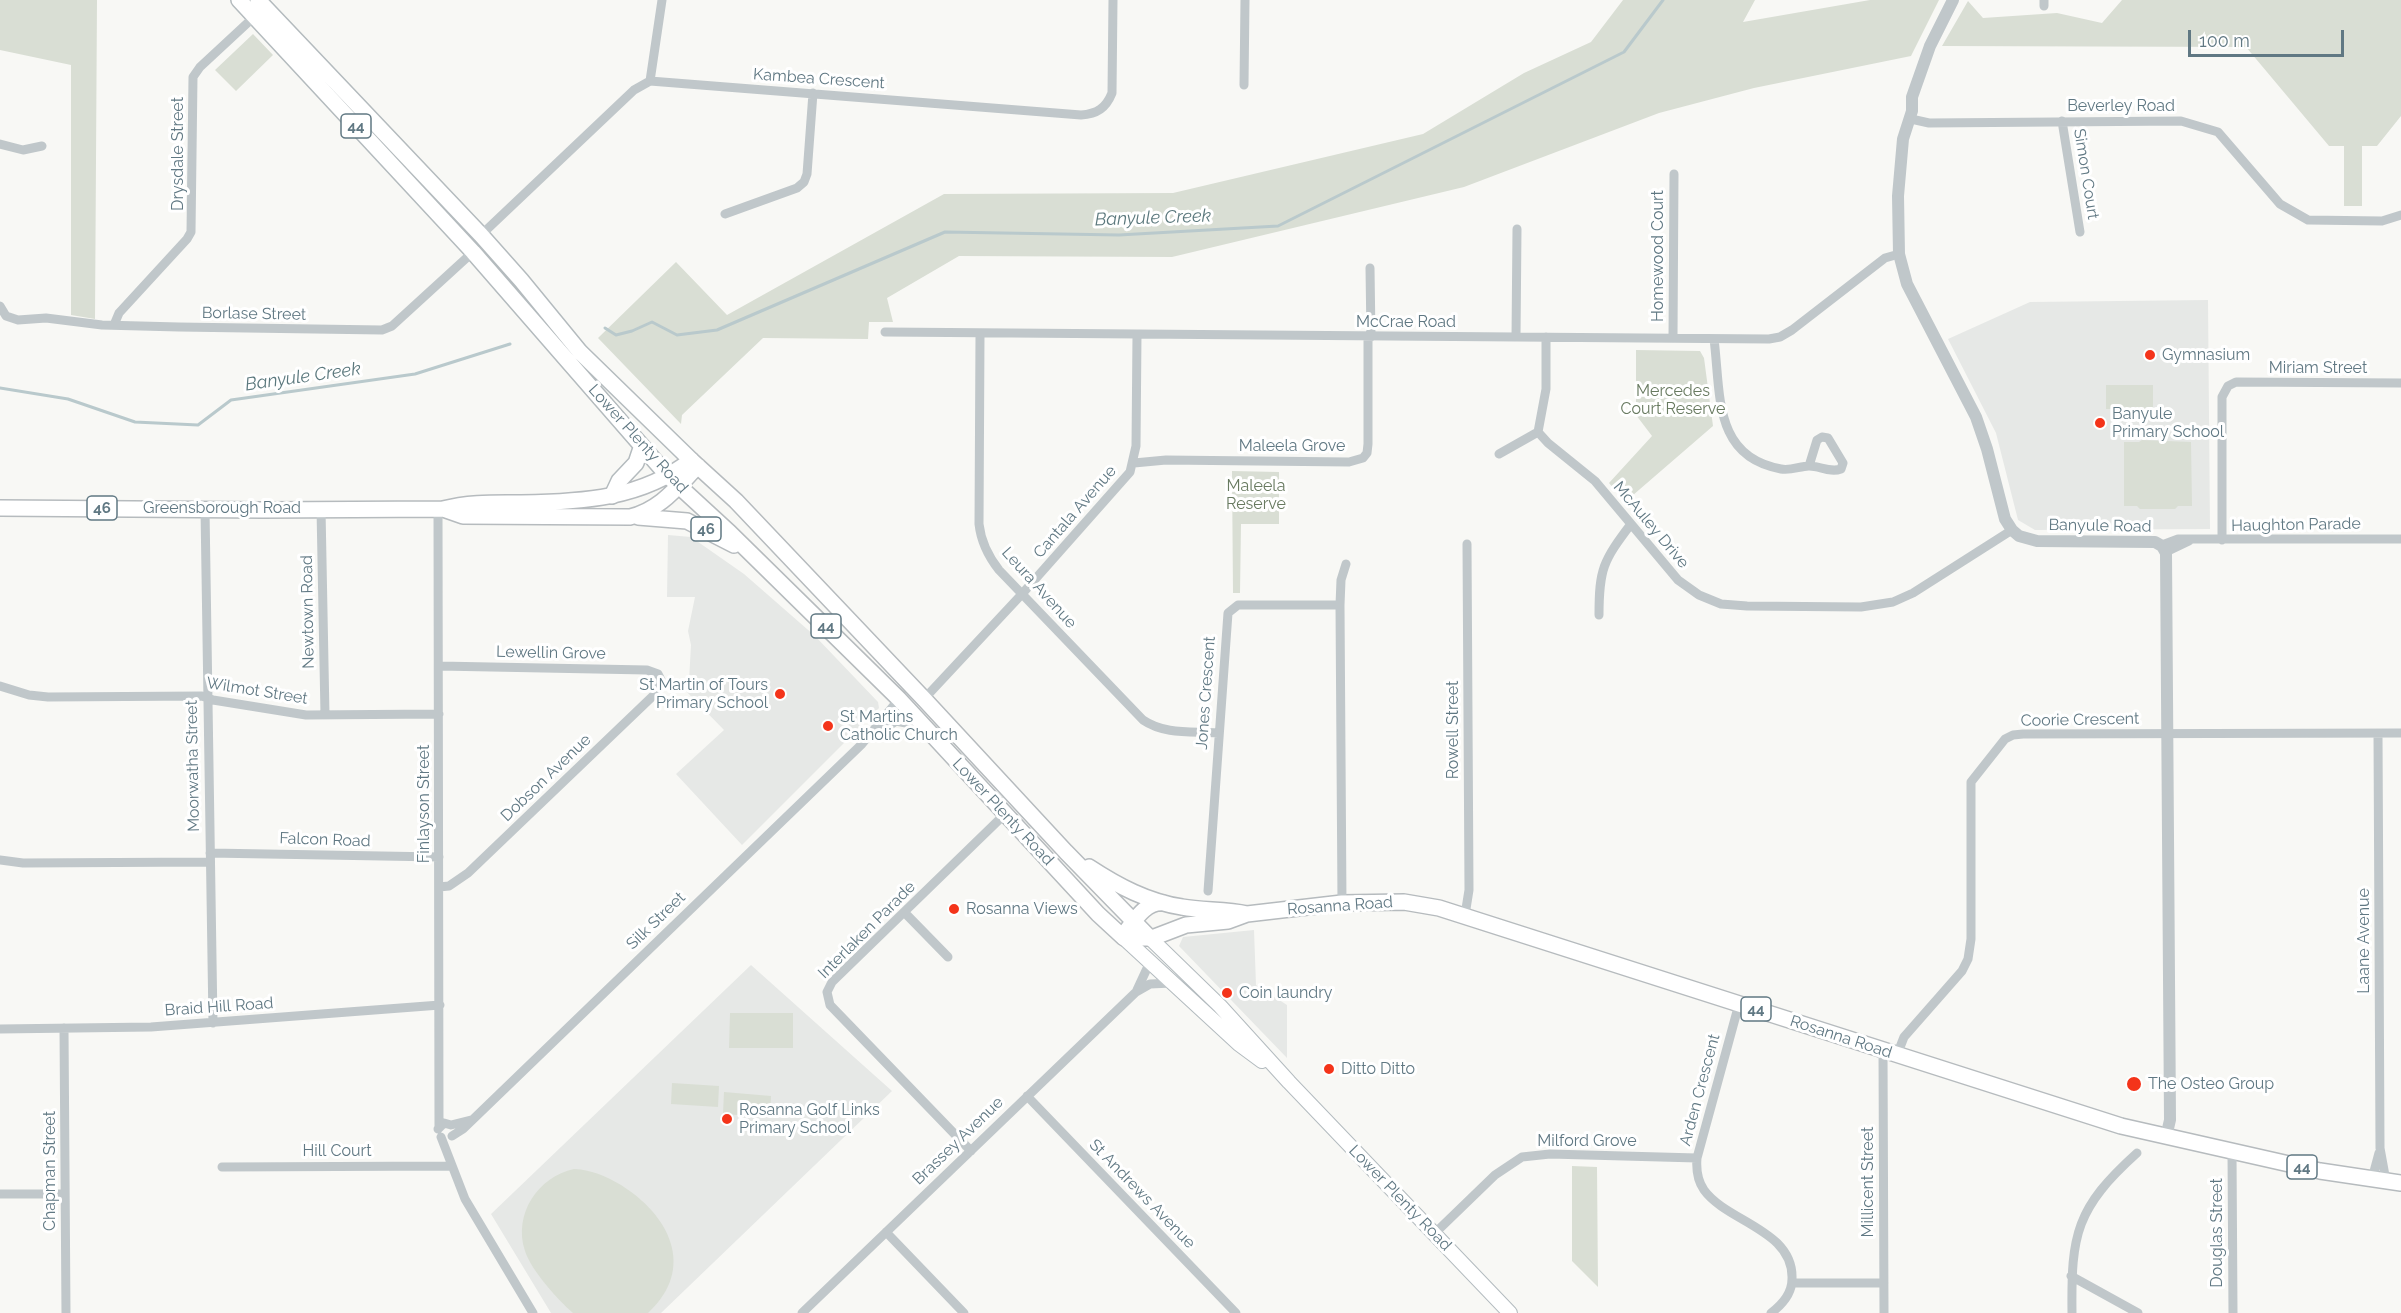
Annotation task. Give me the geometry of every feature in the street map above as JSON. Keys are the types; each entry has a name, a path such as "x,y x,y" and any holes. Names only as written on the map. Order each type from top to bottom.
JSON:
{"main road":[{"name":"Lower Plenty Road","path":"239,0 472,252 546,335 641,448 673,481 709,513 899,699 1098,914 1239,1044 1290,1082"},
{"name":"Lower Plenty Road","path":"258,0 481,235 580,352 736,501 1102,890 1220,1006 1510,1313"},
{"path":"612,496 619,481 636,464 641,448"},
{"name":"Greensborough Road","path":"441,508 464,516 616,518 634,516 662,502 673,481 694,463"},
{"name":"Greensborough Road","path":"0,508 441,508 465,503 524,503 612,496 673,481"},
{"path":"709,513 701,490 715,482"},
{"name":"46","path":"616,518 687,521 752,555"},
{"name":"Rosanna Road","path":"1066,852 1121,887 1164,903 1195,909 1229,910 1247,914"},
{"path":"1098,914 1105,906 1102,890"},
{"name":"Rosanna Road","path":"1123,937 1150,938 1182,926 1228,921 1247,914 1342,903 1404,902 1465,915 2094,1118 2166,1137 2320,1171 2386,1181"},
{"path":"1123,937 1149,906 1164,903"}],"street":[{"path":"481,235 634,90 644,82 650,81 662,0"},
{"name":"Kambea Crescent","path":"650,81 1082,115 1095,113 1106,104 1112,93 1113,0"},
{"path":"1244,84 1245,0"},
{"path":"1953,0 1921,68 1912,97 1911,119 1903,139 1899,185 1899,254 1906,284 1976,417 1987,449 2005,519 2012,530"},
{"name":"Drysdale Street","path":"114,325 119,313 191,232 193,77 200,67 255,16"},
{"path":"726,214 791,191 804,182 807,174 813,93"},
{"name":"Beverley Road","path":"1911,119 1929,123 2181,121 2218,132 2280,204 2308,220 2382,221 2401,216"},
{"name":"Simon Court","path":"2062,121 2080,232"},
{"path":"0,144 23,150 42,146"},
{"name":"Homewood Court","path":"1672,338 1674,174"},
{"path":"1516,337 1517,229"},
{"name":"Borlase Street","path":"0,306 6,316 18,320 46,318 114,325 382,330 392,326 472,252"},
{"name":"McCrae Road","path":"885,332 1714,339 1780,337 1885,258 1899,254"},
{"path":"1370,268 1370,337"},
{"name":"Leura Avenue","path":"980,334 980,532 985,549 993,563 1143,720 1169,731 1218,732"},
{"name":"Cantala Avenue","path":"924,699 940,685 1123,481 1134,462 1137,335"},
{"name":"Maleela Grove","path":"1134,462 1153,460 1359,460 1365,456 1368,448 1370,337"},
{"path":"1499,454 1538,432 1546,389 1546,337"},
{"path":"1714,339 1724,423 1735,445 1755,462 1784,470 1809,466"},
{"name":"Miriam Street","path":"2222,540 2222,397 2228,386 2236,382 2401,383"},
{"name":"McAuley Drive","path":"1538,432 1594,481 1669,571 1688,588 1716,602 1747,606 1861,607 1893,602 1913,593 2012,530"},
{"name":"Finlayson Street","path":"441,508 440,1132 465,1199 533,1313"},
{"name":"Moorwatha Street","path":"205,509 213,1023"},
{"name":"Newtown Road","path":"321,509 325,715"},
{"path":"1599,615 1603,565 1631,524"},
{"name":"Banyule Road","path":"2012,530 2030,540 2151,541 2164,548 2168,734 2170,1120 2166,1137"},
{"name":"Haughton Parade","path":"2164,548 2192,540 2401,538"},
{"name":"Rowell Street","path":"1465,915 1469,890 1467,544"},
{"path":"1342,903 1341,580 1346,564"},
{"name":"Jones Crescent","path":"1208,891 1226,618 1236,605 1244,604 1341,605"},
{"name":"Lewellin Grove","path":"439,666 644,670 657,673 661,677"},
{"name":"Dobson Avenue","path":"440,887 449,886 468,873 655,694 660,686 661,677"},
{"name":"Wilmot Street","path":"0,686 29,695 48,697 202,696 289,713 439,714"},
{"name":"Silk Street","path":"452,1137 463,1129 862,744 899,699"},
{"name":"Silk Street","path":"862,744 896,721 924,726"},
{"name":"Coorie Crescent","path":"1890,1052 1962,971 1968,959 1971,939 1971,782 2000,744 2009,737 2017,735 2401,733"},
{"name":"Laane Avenue","path":"2378,734 2380,1148 2386,1181"},
{"name":"Interlaken Parade","path":"971,1150 828,1001 827,992 829,985 1005,814"},
{"name":"Falcon Road","path":"0,860 23,863 210,857 439,857"},
{"path":"905,913 948,957"},
{"name":"Brassey Avenue","path":"1136,992 1150,962"},
{"name":"Brassey Avenue","path":"802,1313 1136,992 1150,984 1172,983"},
{"name":"Arden Crescent","path":"1738,1004 1697,1158 1697,1175 1703,1189 1716,1201 1783,1249 1790,1262 1792,1282"},
{"name":"Braid Hill Road","path":"0,1029 151,1027 440,1005"},
{"name":"Chapman Street","path":"64,1028 66,1313"},
{"name":"Millicent Street","path":"1884,1313 1890,1052"},
{"name":"St Andrews Avenue","path":"1027,1096 1236,1313"},
{"name":"Finlayson Street","path":"440,1099 450,1124"},
{"path":"450,1124 454,1130 452,1137 448,1139 440,1132 444,1123 471,1120"},
{"name":"Finlayson Street","path":"452,1137 452,1166"},
{"name":"Douglas Street","path":"2232,1152 2233,1313"},
{"path":"2072,1313 2071,1276 2074,1248 2087,1210 2111,1177 2137,1153"},
{"name":"Milford Grove","path":"1434,1234 1495,1175 1522,1157 1550,1154 1697,1158"},
{"name":"Hill Court","path":"222,1167 452,1166"},
{"path":"0,1194 65,1194"},
{"path":"886,1232 964,1313"},
{"path":"2071,1276 2138,1313"},
{"path":"1771,1313 1787,1298 1792,1282 1884,1282"}],"shaded area":[{"name":"Banyule Primary School","path":"2208,300 2210,529 2035,530 2018,520 1996,433 1948,339 2030,302"},
{"name":"St Martin of Tours Primary School","path":"668,535 691,537 744,574 815,636 878,702 879,708 742,845 676,774 724,730 681,686 689,681 691,645 688,631 695,597 667,597"},
{"path":"1254,930 1256,985 1287,1005 1287,1058 1179,946 1183,937"},
{"name":"Rosanna Golf Links Primary School","path":"751,965 892,1091 661,1313 551,1313 491,1214"}],"green space":[{"path":"0,0 97,0 95,319 71,315 71,65 0,50"},
{"path":"1623,0 1755,0 1743,22 1870,0 1939,0 1911,56 1754,88 1659,113 1464,187 1172,257 959,256 887,298 893,322 869,322 868,339 763,338 682,415 681,424 598,338 676,262 727,315 944,194 1173,193 1423,134 1524,73 1591,42"},
{"path":"2122,0 2401,0 2401,116 2377,146 2362,146 2362,206 2344,206 2344,146 2329,146 2246,47 1942,46 1968,1 1983,18 2057,13 2102,23"},
{"path":"253,34 273,55 236,91 215,70"},
{"name":"Mercedes Court Reserve","path":"1636,350 1700,351 1704,358 1713,426 1625,502 1609,483 1652,436 1636,415"},
{"path":"2106,385 2153,385 2153,409 2106,409"},
{"path":"2142,440 2191,442 2192,506 2178,506 2175,509 2140,509 2137,506 2124,506 2124,442"},
{"name":"Maleela Reserve","path":"1232,471 1279,472 1279,524 1241,524 1240,593 1233,593"},
{"path":"730,1013 793,1013 793,1048 729,1048"},
{"path":"672,1083 719,1086 718,1107 671,1104"},
{"path":"724,1092 771,1096 770,1117 723,1114"},
{"path":"1572,1166 1597,1167 1598,1287 1572,1261"},
{"path":"574,1169 599,1174 621,1185 638,1197 664,1227 671,1243 674,1261 671,1278 663,1296 648,1313 573,1313 546,1284 528,1259 522,1237 526,1211 532,1199 549,1180"}],"waterway":[{"name":"Banyule Creek","path":"605,328 616,335 652,322 677,335 717,330 945,232 1119,235 1278,226 1624,52 1663,0"},
{"name":"Banyule Creek","path":"0,388 68,399 135,422 198,425 231,400 415,374 510,344"}],"place":[{"name":"Gymnasium","path":"2150,355"},
{"name":"Banyule Primary School","path":"2100,423"},
{"name":"St Martin of Tours Primary School","path":"780,694"},
{"name":"St Martins Catholic Church","path":"828,726"},
{"name":"Rosanna Views","path":"954,909"},
{"name":"Coin laundry","path":"1227,993"},
{"name":"Ditto Ditto","path":"1329,1069"},
{"name":"The Osteo Group","path":"2134,1084"},
{"name":"Rosanna Golf Links Primary School","path":"727,1119"}]}
